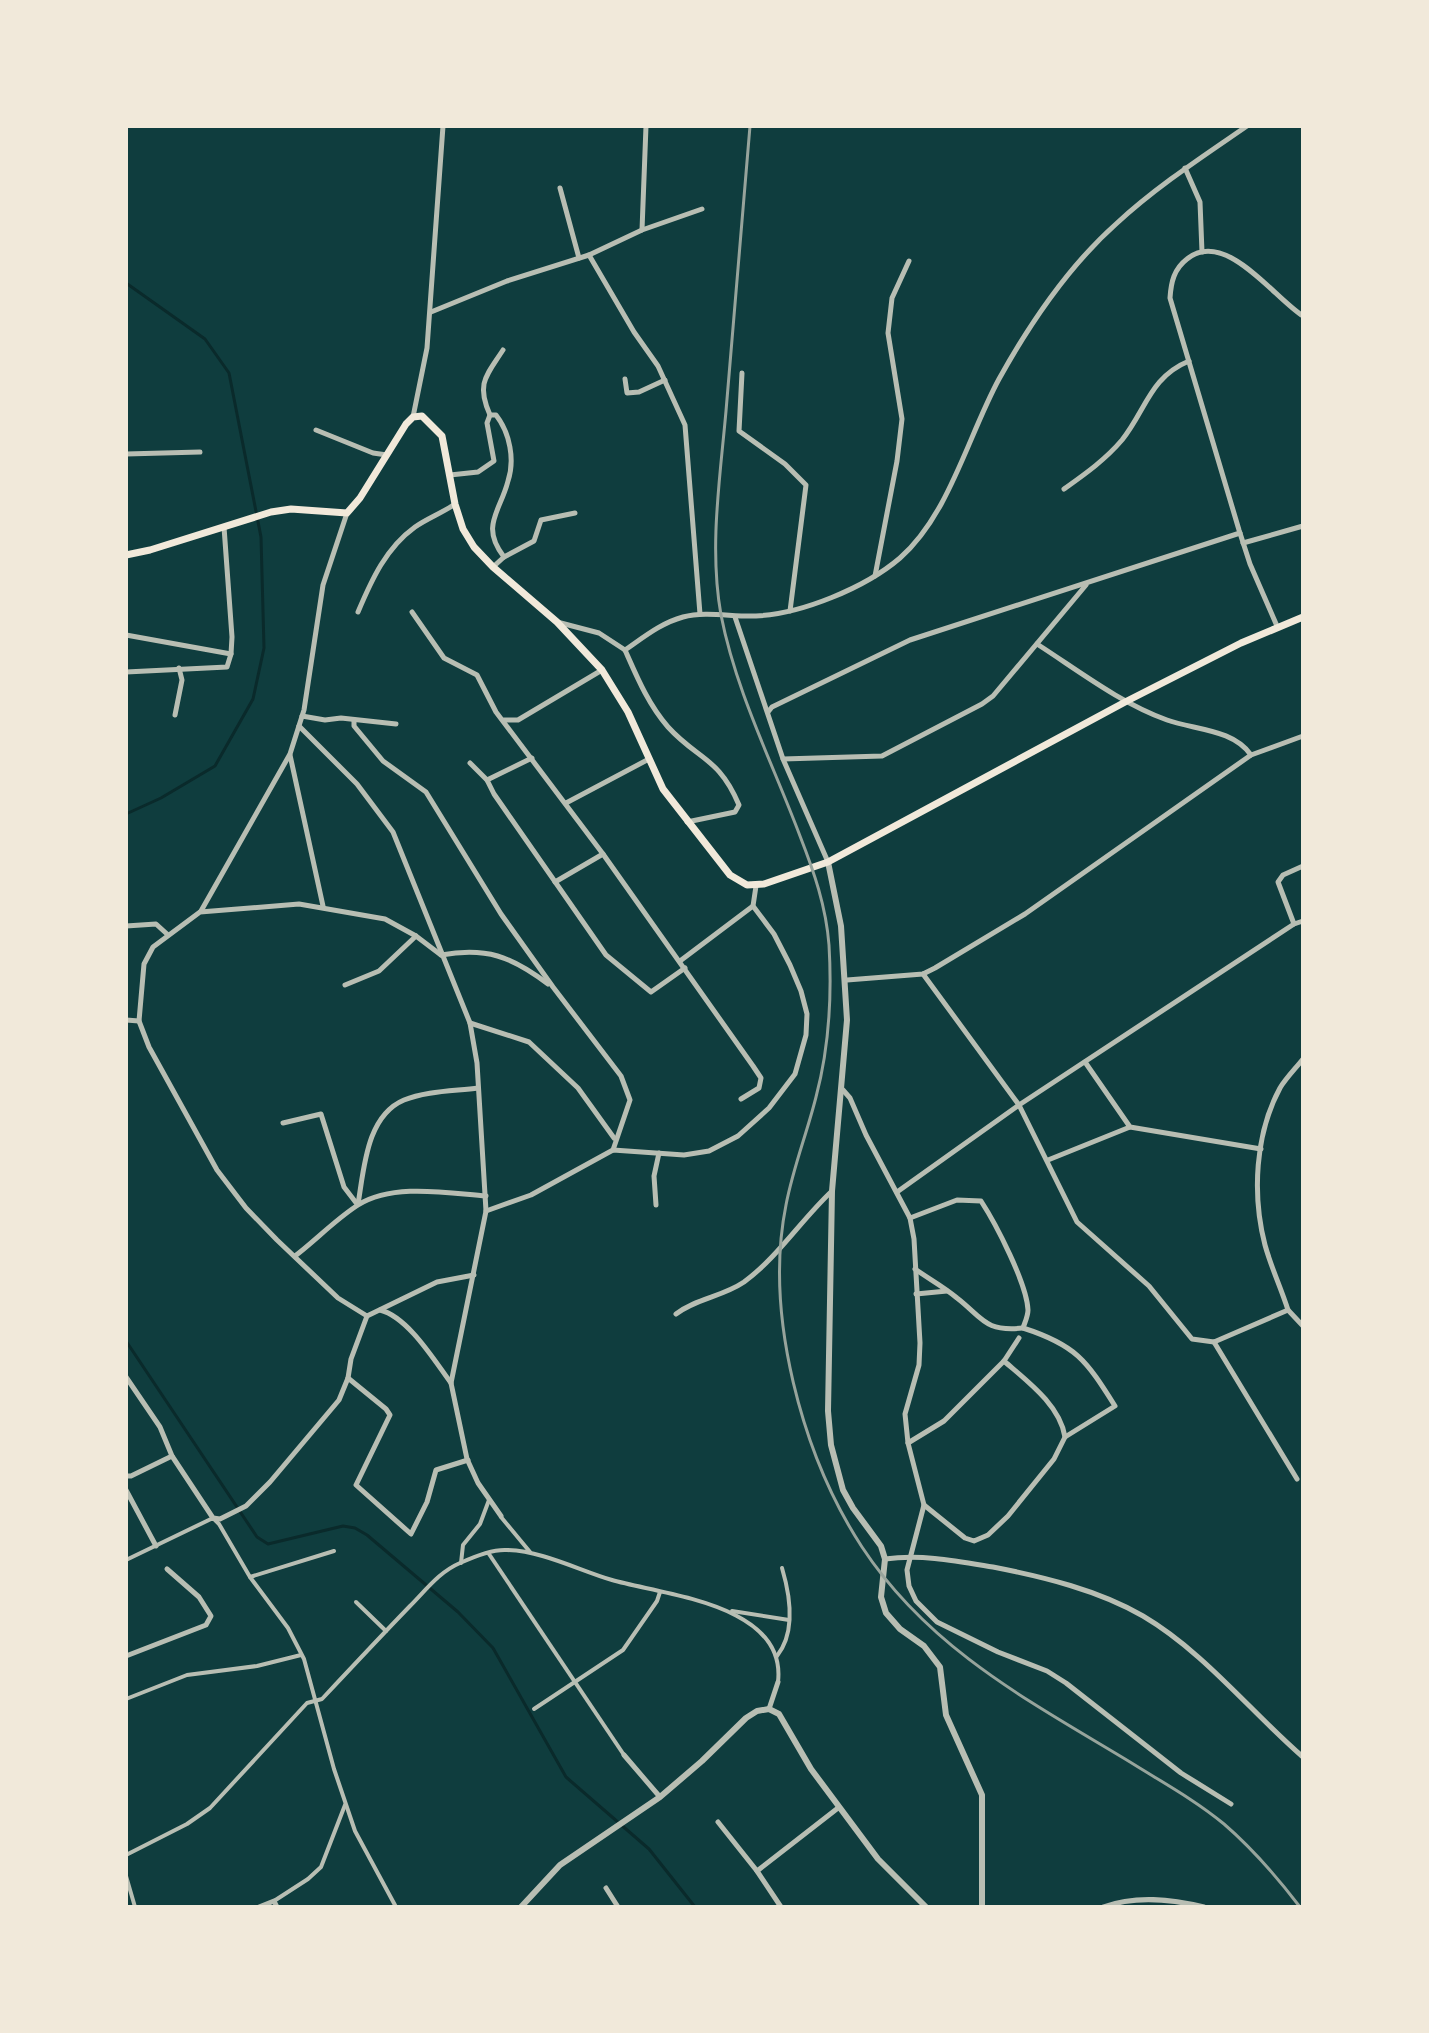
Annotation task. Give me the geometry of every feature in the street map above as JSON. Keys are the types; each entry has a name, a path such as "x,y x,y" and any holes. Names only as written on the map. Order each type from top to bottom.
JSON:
{"main road":[{"path":"126,555 271,512 291,509 347,513 354,507 406,424 413,417 428,419 442,436 455,504 463,529 474,547 557,622 602,670 637,731 663,789 730,875 741,883 756,886 828,862 1127,701 1277,626 1303,617"}],"street":[{"path":"413,417 431,312 443,126"},
{"path":"642,230 646,126"},
{"path":"625,650 657,628 687,616 735,617 790,611 875,577 900,557 935,517 999,379 1030,327 1078,264 1115,225 1185,168 1247,126"},
{"path":"1185,168 1200,202 1202,252"},
{"path":"560,188 579,258"},
{"path":"431,312 507,281 589,255 642,230 702,209"},
{"path":"1277,626 1243,543 1170,298 1170,287 1173,276 1184,261 1202,252 1221,253 1234,257 1303,316"},
{"path":"589,255 665,380 685,425 700,614"},
{"path":"875,577 902,419 888,333 889,322 892,298 909,261"},
{"path":"450,475 478,472 494,461 487,423 490,415 483,399 482,382 503,350"},
{"path":"1064,489 1106,457 1122,440 1162,376 1189,361"},
{"path":"742,373 739,431 785,464 806,485 790,611"},
{"path":"625,379 627,393 639,392 665,380"},
{"path":"490,415 496,415 503,424 512,462 492,527 495,546 504,557"},
{"path":"316,430 373,453 388,455"},
{"path":"126,454 200,452"},
{"path":"358,612 374,572 396,544 416,526 455,504"},
{"path":"347,513 323,585 303,713 290,754 200,912 153,947 144,964 139,1021 149,1047 217,1170 246,1208 338,1298 367,1316"},
{"path":"493,567 504,557 534,541 541,520 575,513"},
{"path":"1243,543 1303,526"},
{"path":"126,672 227,667 231,654 224,527"},
{"path":"768,712 772,707 910,640 1240,533"},
{"path":"783,759 882,756 982,704 993,696 1087,584"},
{"path":"412,612 444,658 477,675 503,720 746,1055 761,1078 759,1088 741,1099"},
{"path":"735,617 783,759 828,862 841,926 847,980 847,1020 832,1191 828,1411 831,1445 843,1490 881,1546 885,1559 881,1597 890,1619 924,1646 940,1667 946,1715 982,1795 982,1907"},
{"path":"557,622 599,633 625,650 647,700 679,738 724,774 739,805 735,812 687,822"},
{"path":"126,635 231,654"},
{"path":"1037,644 1127,701 1168,720 1231,738 1246,747 1251,755"},
{"path":"175,715 182,680 179,668"},
{"path":"503,720 518,720 602,670"},
{"path":"303,713 325,720 341,718 396,724"},
{"path":"354,720 354,726 383,761 426,792 475,875 553,987 621,1076 629,1092 625,1117 614,1139 613,1150"},
{"path":"299,726 357,784 393,832 470,1023 478,1088 486,1211 451,1383 468,1460 489,1500 530,1552"},
{"path":"847,980 923,974 1025,914 1251,755 1303,736"},
{"path":"290,754 323,906"},
{"path":"487,780 532,758"},
{"path":"566,803 649,759"},
{"path":"470,763 487,780 606,955 651,992 685,968"},
{"path":"555,882 603,854"},
{"path":"1294,924 1278,882 1283,875 1303,866"},
{"path":"680,961 753,906 756,886"},
{"path":"200,912 299,904 385,919 416,936 441,955 467,950 487,952 553,987"},
{"path":"486,1211 531,1195 613,1150 684,1155 709,1151 738,1136 769,1108 795,1074 806,1035 807,1014 801,991 774,934 753,906"},
{"path":"897,1192 1019,1105 1303,921"},
{"path":"126,926 156,924 167,934"},
{"path":"345,985 379,971 416,936"},
{"path":"923,974 1019,1105 1077,1222 1149,1286 1192,1339 1214,1342 1288,1310"},
{"path":"126,1020 139,1021"},
{"path":"470,1023 529,1042 578,1088 614,1139"},
{"path":"1303,1059 1281,1086 1269,1116 1261,1149 1257,1200 1265,1246 1288,1310 1303,1326"},
{"path":"1085,1062 1130,1127"},
{"path":"358,1205 373,1136 389,1109 405,1099 478,1088"},
{"path":"843,1090 850,1098 910,1218 914,1239 920,1354 905,1414 908,1443 924,1505 907,1570 909,1586 927,1614 937,1622 998,1652 1047,1671 1115,1719 1181,1773 1231,1804"},
{"path":"283,1123 321,1114 344,1187 358,1205"},
{"path":"1048,1160 1130,1127 1261,1149"},
{"path":"656,1205 654,1176 659,1153"},
{"path":"676,1314 690,1303 726,1293 746,1281 832,1191"},
{"path":"295,1257 358,1205 375,1198 431,1192 486,1196"},
{"path":"910,1218 957,1200 981,1201 991,1216 1024,1292 1028,1313 1023,1328"},
{"path":"914,1269 948,1291 986,1323 1008,1329 1023,1328 1059,1341 1078,1354 1115,1406 1065,1437 1054,1459 1008,1516 988,1535 974,1541 965,1538 924,1505"},
{"path":"126,1560 213,1518 220,1519 244,1507 270,1482 339,1400 367,1316 437,1282 474,1275"},
{"path":"916,1294 948,1291"},
{"path":"379,1310 391,1313 406,1326 451,1383"},
{"path":"908,1443 944,1421 1004,1361 1019,1338"},
{"path":"1214,1342 1297,1479"},
{"path":"1004,1361 1048,1403 1064,1428 1065,1437"},
{"path":"126,1377 160,1427 172,1456 250,1577 288,1628 302,1655 355,1831 396,1907"},
{"path":"348,1378 390,1415 356,1485 411,1534 427,1502 436,1470 468,1460"},
{"path":"126,1476 172,1456"},
{"path":"126,1490 156,1546"},
{"path":"461,1563 463,1545 480,1524 489,1500"},
{"path":"126,1855 187,1824 210,1808 307,1703 322,1699 435,1580 461,1563 503,1549 530,1552 574,1569 725,1610 789,1620"},
{"path":"250,1577 334,1551"},
{"path":"489,1554 624,1755 660,1797"},
{"path":"885,1559 912,1556 948,1559 1029,1574 1094,1593 1144,1616 1192,1652 1303,1757"},
{"path":"777,1656 782,1651 789,1620 790,1599 782,1568"},
{"path":"126,1656 206,1625 211,1616 199,1597 167,1569"},
{"path":"534,1709 623,1650 660,1592"},
{"path":"356,1602 386,1631"},
{"path":"725,1610 746,1621 767,1640 777,1656 778,1682 769,1709"},
{"path":"126,1699 187,1675 257,1666 302,1655"},
{"path":"521,1907 560,1865 660,1797 746,1718 757,1711 769,1709 779,1714 811,1769 878,1859 926,1907"},
{"path":"259,1907 276,1904 321,1867 345,1803"},
{"path":"757,1871 838,1808"},
{"path":"718,1822 781,1907"},
{"path":"126,1876 135,1907"},
{"path":"606,1888 618,1907"},
{"path":"1103,1907 1136,1900 1163,1900 1204,1907"}],"waterway":[{"path":"126,283 205,339 229,373 261,537 264,648 253,699 215,766 161,798 126,814"},
{"path":"126,1341 257,1537 268,1544 343,1526 367,1535 458,1612 493,1648 566,1777 649,1849 695,1907"}],"railway":[{"path":"750,126 719,488 716,564 721,615 736,672 810,863 822,903 829,945 830,1002 824,1060 789,1191 780,1247 780,1291 785,1337 793,1382 806,1427 822,1470 862,1547 918,1615 950,1644 1018,1694 1213,1815 1255,1853 1300,1907"}]}
